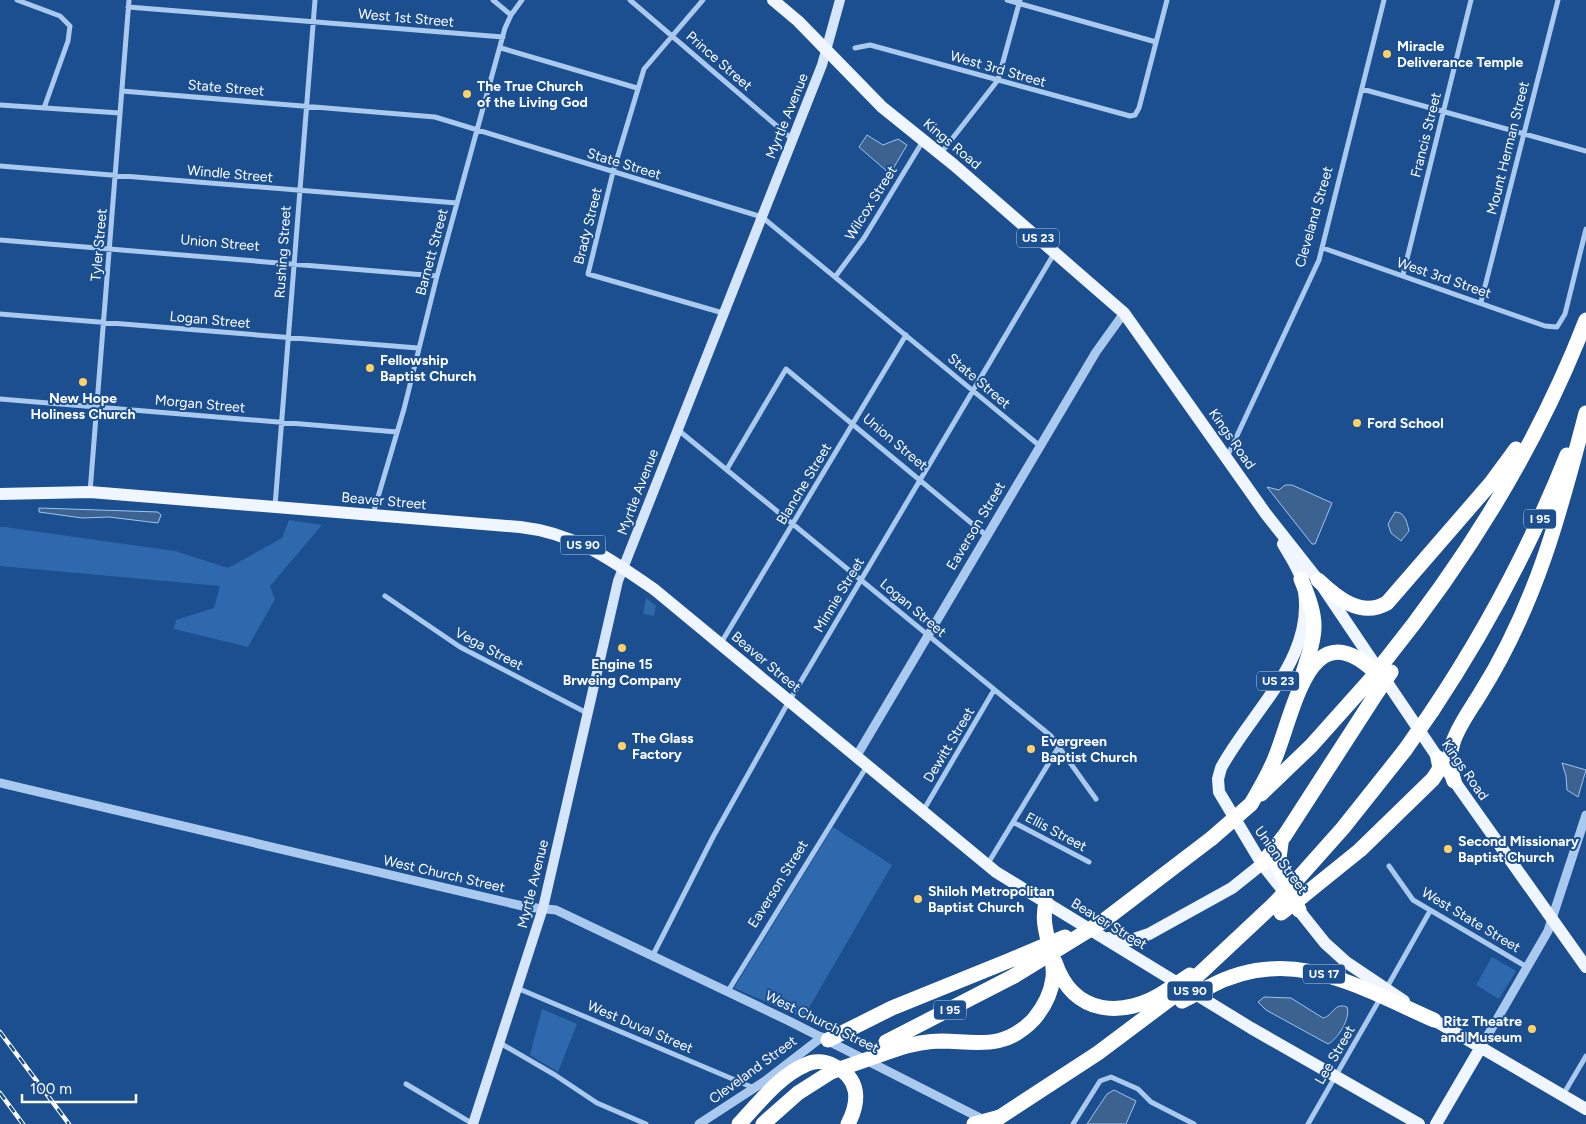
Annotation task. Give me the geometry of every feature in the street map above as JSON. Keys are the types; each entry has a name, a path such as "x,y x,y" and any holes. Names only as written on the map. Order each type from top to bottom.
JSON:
{"highway":[{"path":"1262,864 1284,835 1381,677 1492,509 1552,399 1586,320"},
{"path":"1318,580 1344,601 1359,608 1376,608 1391,601 1491,483 1552,399"},
{"name":"I 95","path":"1192,977 1278,909 1294,883 1348,823 1405,750 1432,711 1483,630 1522,557 1557,481 1586,404"},
{"path":"1454,781 1450,764 1452,740 1501,660 1530,599 1556,527 1586,413"},
{"path":"1251,804 1273,762 1298,689 1316,627 1314,610 1301,579"},
{"path":"1298,689 1306,674 1316,662 1323,657 1336,653 1350,654 1362,660 1381,677"},
{"name":"I 95","path":"891,1046 1100,929 1115,913 1212,838 1251,804 1381,677"},
{"path":"974,1124 993,1122 1063,1077 1174,996 1192,977 1278,909 1301,903 1360,850 1433,779 1439,771 1438,758"},
{"path":"1284,835 1278,852 1278,866 1301,903"},
{"path":"763,1124 792,1098 831,1072 891,1046 936,1042 988,1044 1016,1034 1035,1018 1048,998 1054,972 1044,917 1046,903"},
{"path":"825,1039 892,1008 1013,959 1100,929"},
{"path":"1050,946 1056,965 1069,988 1083,1000 1096,1006 1109,1009 1128,1008 1174,996"},
{"name":"US 17","path":"1174,996 1209,987 1250,970 1282,967 1323,974 1384,993 1434,1020"},
{"path":"739,1124 793,1072 805,1065 818,1062 841,1069 854,1083 856,1102 848,1124"}],"main road":[{"name":"Kings Road","path":"772,0 828,50 867,93 924,139 1124,313 1266,514 1318,580 1381,677 1586,967"},
{"name":"Myrtle Avenue","path":"473,1124 543,908 618,581 828,50 840,0"},
{"name":"Beaver Street","path":"0,494 90,492 541,529 572,540 624,566 987,865 1046,903 1100,929 1335,1076 1419,1124"},
{"name":"Union Street","path":"1266,514 1301,579 1304,618 1298,647 1284,673 1223,764 1218,779 1222,800 1262,864 1301,903 1335,953 1384,993"},
{"path":"1100,929 1126,940 1149,934 1232,888 1262,864"},
{"name":"US 17","path":"1434,1020 1586,1109"},
{"path":"1436,1124 1481,1047"}],"street":[{"path":"17,0 60,16 70,26 68,42 44,108"},
{"name":"Tyler Street","path":"90,492 129,0"},
{"name":"Rushing Street","path":"275,507 298,190 315,0"},
{"path":"494,0 511,15"},
{"name":"Barnett Street","path":"373,515 503,37 511,15 522,0"},
{"name":"Prince Street","path":"630,0 793,139"},
{"name":"Brady Street","path":"702,0 644,69 613,172 588,274 724,314"},
{"path":"1007,0 1020,2 1156,42 1167,0"},
{"name":"Cleveland Street","path":"1227,457 1313,276 1323,248 1384,0"},
{"name":"Francis Street","path":"1403,275 1471,0"},
{"name":"Mount Herman Street","path":"1481,302 1558,0"},
{"path":"941,154 998,80 1020,2"},
{"name":"West 1st Street","path":"128,7 503,37"},
{"name":"West 3rd Street","path":"855,48 870,45 1126,116 1135,114 1139,108 1156,42"},
{"path":"501,48 637,88"},
{"path":"1362,89 1586,151"},
{"name":"State Street","path":"122,91 435,117 762,216 1040,446"},
{"path":"0,105 120,113"},
{"name":"Wilcox Street","path":"835,277 864,238 924,139"},
{"name":"Windle Street","path":"0,166 458,203"},
{"name":"West 3rd Street","path":"1323,248 1545,326 1558,327 1564,314 1586,229"},
{"name":"Union Street","path":"0,240 437,276"},
{"name":"Minnie Street","path":"653,955 713,838 789,701 1055,252"},
{"name":"Eaverson Street","path":"856,757 1096,352 1124,313"},
{"name":"Logan Street","path":"0,314 418,348"},
{"name":"Blanche Street","path":"720,645 906,334"},
{"name":"Union Street","path":"727,468 786,370 987,536"},
{"name":"Morgan Street","path":"0,399 397,432"},
{"name":"Logan Street","path":"677,429 727,468 1051,736 1096,799"},
{"name":"Vega Street","path":"385,596 460,647 587,713"},
{"name":"Dewitt Street","path":"922,812 994,690"},
{"path":"987,865 1058,748"},
{"name":"Eaverson Street","path":"728,991 867,766"},
{"name":"West Church Street","path":"0,783 527,907 556,910 728,991 993,1122"},
{"path":"1481,1047 1552,920 1586,816"},
{"name":"Ellis Street","path":"1013,822 1089,862"},
{"name":"West State Street","path":"1389,866 1413,900 1527,967"},
{"name":"Lee Street","path":"1308,1124 1430,911"},
{"name":"West Duval Street","path":"517,988 754,1088"},
{"name":"Cleveland Street","path":"699,1124 825,1039"},
{"path":"500,1043 555,1075 597,1103 646,1124"},
{"path":"1562,1095 1586,1056"},
{"path":"1073,1124 1100,1081 1108,1077 1115,1077 1138,1089 1154,1103 1194,1124"},
{"path":"406,1084 473,1124"}],"shaded area":[{"path":"867,135 883,145 898,139 907,145 890,174 859,147"},
{"path":"1285,485 1292,485 1332,503 1315,544 1312,544 1267,487 1279,490"},
{"path":"39,508 158,512 161,515 158,523 109,517 82,518 39,512"},
{"path":"1395,512 1403,516 1409,531 1401,541 1391,533 1388,524"},
{"path":"289,520 322,525 270,586 275,599 248,647 174,629 176,620 214,608 220,586 0,566 0,527 175,551 228,568 282,538"},
{"path":"646,598 656,606 654,616 643,614"},
{"path":"1562,763 1586,770 1578,797 1567,790 1566,776"},
{"path":"833,827 892,865 803,1018 734,988"},
{"path":"1492,957 1516,971 1499,999 1476,985"},
{"path":"1264,997 1291,998 1323,1018 1339,1006 1343,1006 1347,1007 1347,1017 1339,1033 1328,1044 1266,1010 1258,1002"},
{"path":"542,1009 577,1024 558,1072 530,1055"},
{"path":"1114,1090 1136,1101 1126,1124 1087,1124 1107,1094"}],"railway":[{"path":"0,1032 69,1124"},
{"path":"0,1093 23,1124"}],"place":[{"name":"Miracle Deliverance Temple","path":"1387,54"},
{"name":"The True Church of the Living God","path":"467,94"},
{"name":"Fellowship Baptist Church","path":"370,368"},
{"name":"New Hope Holiness Church","path":"83,382"},
{"name":"Ford School","path":"1357,423"},
{"name":"Engine 15 Brweing Company","path":"622,648"},
{"name":"The Glass Factory","path":"622,746"},
{"name":"Evergreen Baptist Church","path":"1031,749"},
{"name":"Second Missionary Baptist Church","path":"1448,849"},
{"name":"Shiloh Metropolitan Baptist Church","path":"918,899"},
{"name":"Ritz Theatre and Museum","path":"1532,1029"}]}
